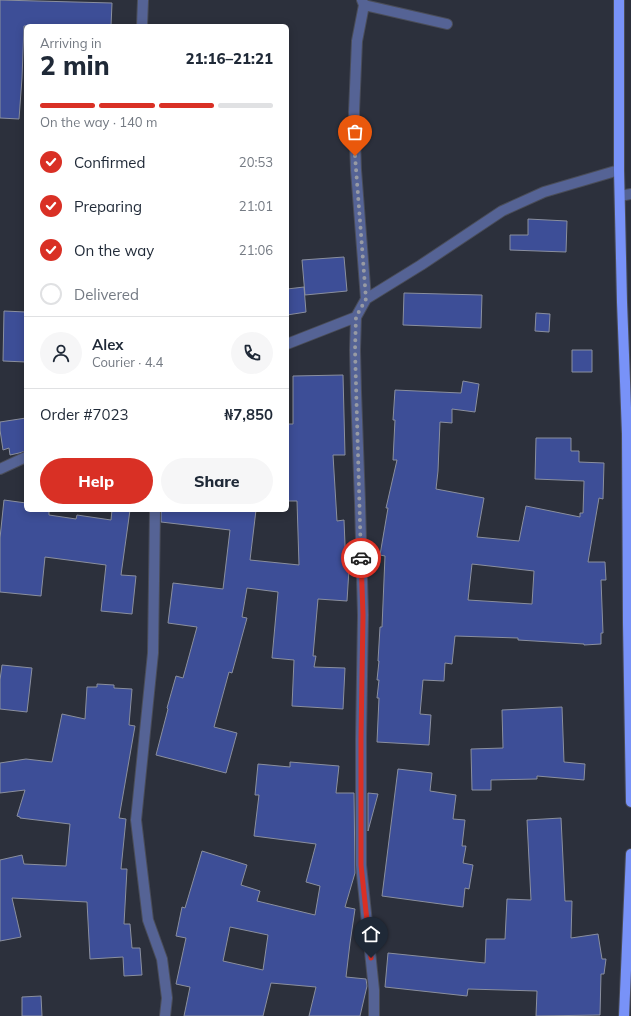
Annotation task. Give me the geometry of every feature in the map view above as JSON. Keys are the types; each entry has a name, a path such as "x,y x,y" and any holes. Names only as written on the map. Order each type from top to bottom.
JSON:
{"main road":[{"path":"619,0 619,170 627,434 631,802"},
{"path":"624,1016 631,854"}],"street":[{"path":"142,24 143,0"},
{"path":"366,299 356,170 354,112 357,42 363,3 447,24"},
{"path":"374,1016 374,990 361,865 363,615 355,350 356,317 366,299 421,265 502,211 544,192 619,170"},
{"path":"620,196 631,194"},
{"path":"289,343 356,317"},
{"path":"0,469 24,458"},
{"path":"155,512 153,653 136,820 148,920 162,959 167,998 165,1016"}],"building":[{"path":"0,0 112,3 111,24 24,24 19,119 0,118"},
{"path":"528,219 567,221 566,252 510,250 510,235 528,235"},
{"path":"344,257 347,291 305,295 302,260"},
{"path":"304,287 306,312 289,315 289,289"},
{"path":"404,293 482,295 481,328 403,325"},
{"path":"4,311 24,312 24,362 3,361"},
{"path":"536,313 550,314 549,332 535,331"},
{"path":"572,350 592,350 592,372 572,372"},
{"path":"343,375 345,455 333,455 337,521 344,520 346,569 349,569 347,601 318,599 313,656 316,656 314,667 345,668 343,709 292,706 294,660 272,658 278,592 247,588 242,617 247,618 232,673 229,672 214,727 237,733 226,773 156,755 176,676 183,678 197,627 168,623 173,583 223,589 230,530 161,522 161,512 256,512 250,560 299,565 297,501 289,501 289,424 293,424 293,376"},
{"path":"463,381 479,384 475,412 452,409 452,423 440,422 436,489 484,498 477,537 519,541 526,506 580,517 580,513 583,513 584,481 535,479 536,438 571,438 571,451 579,451 579,462 604,463 603,499 599,498 588,562 605,562 606,580 601,580 603,633 601,633 601,644 584,645 518,640 518,638 455,636 452,664 445,663 444,681 423,680 420,714 431,715 429,745 377,742 379,698 377,698 379,680 377,680 380,627 382,627 385,556 380,555 388,508 386,508 397,460 393,460 395,390 461,393","holes":["472,564 534,571 532,604 468,600"]},
{"path":"24,418 24,452 10,455 9,448 3,450 0,422"},
{"path":"4,500 24,503 24,512 49,512 49,515 76,519 77,515 111,520 112,512 130,512 121,575 136,576 132,614 101,611 106,565 45,557 41,596 0,592 0,538"},
{"path":"2,665 32,668 27,712 0,709 0,680"},
{"path":"97,684 114,685 114,688 132,689 129,725 135,726 119,818 126,819 121,869 127,869 124,924 130,924 132,948 140,948 142,975 124,976 123,957 90,959 87,902 12,898 21,937 0,941 0,860 22,855 24,864 66,866 70,824 20,818 17,816 25,790 0,793 0,763 26,759 52,762 62,714 85,719 87,687 97,687"},
{"path":"562,707 564,762 585,764 584,780 537,776 537,779 491,780 491,790 472,790 471,749 503,748 502,710"},
{"path":"290,762 339,766 336,793 354,793 355,873 345,907 355,909 346,977 366,979 367,986 360,1016 309,1016 316,987 271,983 263,1016 184,1016 190,987 176,984 186,938 176,936 182,907 185,908 202,851 247,865 241,885 260,891 257,901 315,915 320,886 306,882 316,844 254,836 259,795 255,795 258,764 290,767","holes":["230,927 268,935 263,970 223,961"]},
{"path":"398,769 432,773 430,791 456,795 453,819 465,820 462,846 466,846 463,863 473,865 469,889 465,888 463,907 382,896"},
{"path":"368,793 378,794 368,831"},
{"path":"561,818 565,901 572,901 571,938 598,934 602,959 606,959 604,974 601,974 600,1015 536,1016 537,991 468,989 467,996 385,987 388,953 485,963 486,939 505,939 507,899 531,900 527,820"},
{"path":"41,996 42,1016 22,1016 22,997"}],"way so far":[{"path":"355,156 366,299 356,317 355,350 361,558"}],"route":[{"path":"361,558 363,615 361,865 371,958"}]}
